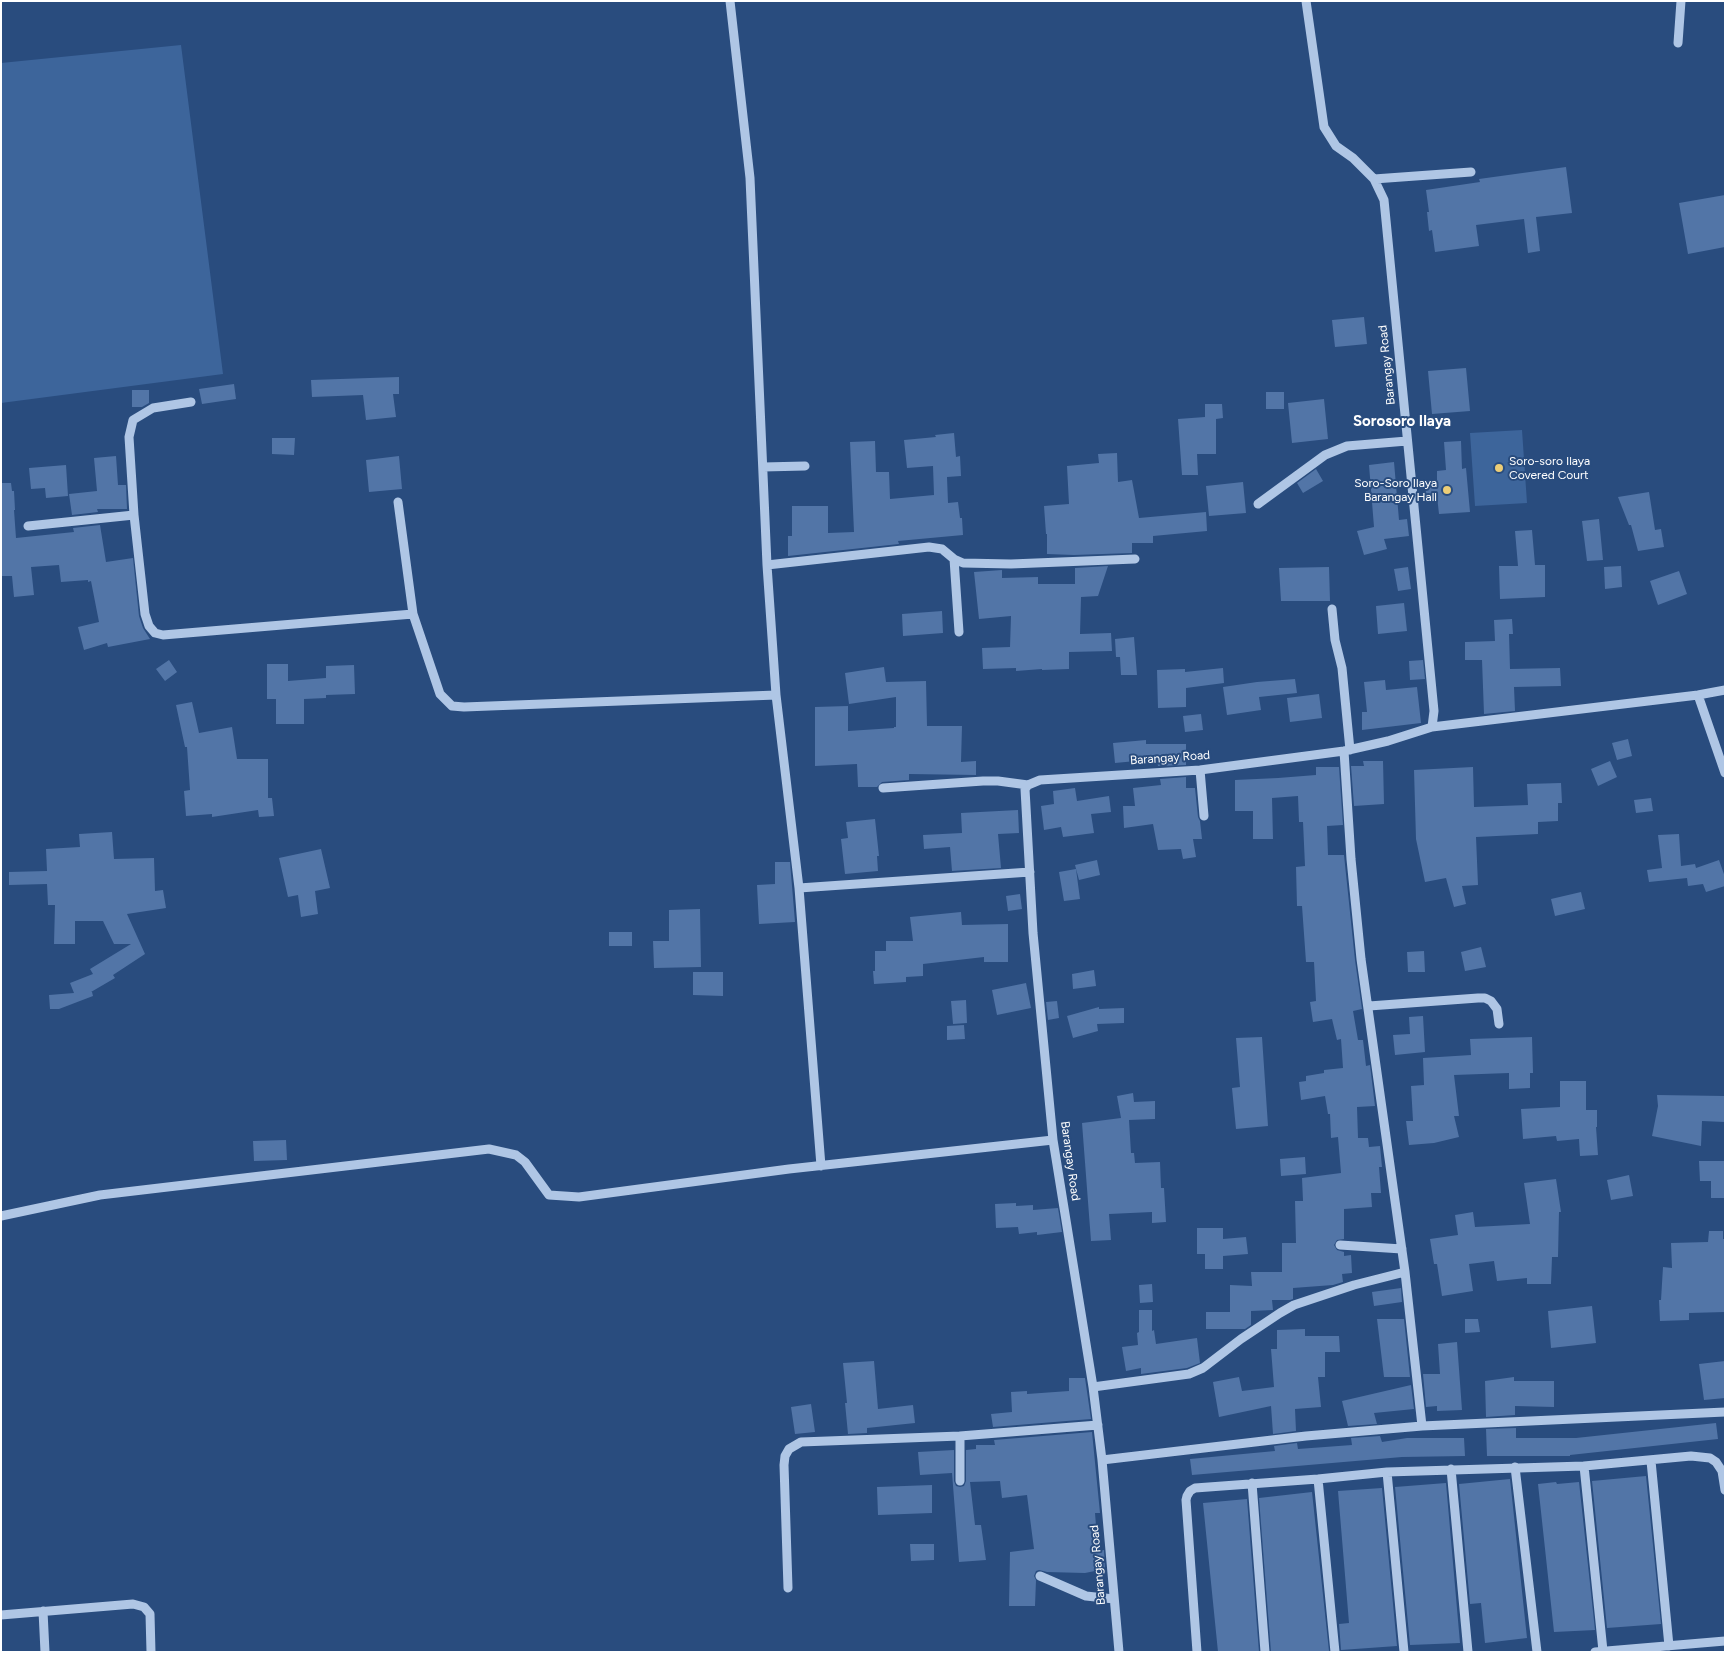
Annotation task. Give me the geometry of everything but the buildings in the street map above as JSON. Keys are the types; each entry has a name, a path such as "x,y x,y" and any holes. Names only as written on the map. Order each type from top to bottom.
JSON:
{"street":[{"path":"730,1 750,178 767,565 776,695 799,888 822,1166"},
{"name":"Barangay Road","path":"1119,1652 1098,1425 1053,1140 1033,933 1025,794 1028,785 1040,780 1200,770 1347,751 1388,741 1432,727 1434,711 1384,200 1374,179 1336,146 1324,127 1306,1"},
{"path":"1678,43 1681,1"},
{"path":"1374,179 1471,172"},
{"path":"192,402 154,408 133,420 129,437 134,515 145,614 149,626 155,633 163,635 413,614"},
{"path":"1258,504 1325,455 1346,446 1407,442"},
{"path":"764,467 805,466"},
{"path":"398,502 413,614 440,694 452,706 776,695"},
{"path":"28,526 134,515"},
{"path":"767,565 929,547 942,549 954,559 963,563 1011,564 1135,559"},
{"path":"954,559 959,632"},
{"path":"1332,608 1335,640 1342,668 1351,859 1361,958 1405,1272 1422,1426"},
{"path":"1432,727 1698,695 1725,690"},
{"path":"1698,695 1725,773"},
{"path":"1200,770 1204,816"},
{"path":"883,788 998,781 1028,785"},
{"path":"799,888 1030,872"},
{"path":"1368,1006 1485,998 1491,1001 1497,1009 1499,1024"},
{"path":"1,1216 100,1195 489,1149 516,1155 524,1162 549,1195 579,1198 822,1166 1053,1140"},
{"path":"1340,1245 1402,1249"},
{"path":"1093,1387 1189,1374 1203,1368 1249,1334 1294,1306 1354,1286 1405,1272"},
{"path":"1102,1460 1306,1436 1422,1426 1725,1412"},
{"path":"788,1588 784,1465 785,1456 789,1450 801,1442 960,1436 1098,1425"},
{"path":"960,1436 960,1481"},
{"path":"1197,1652 1186,1496 1190,1490 1195,1488 1318,1480 1387,1472 1584,1466 1691,1456 1710,1458 1716,1462 1722,1471 1725,1490"},
{"path":"1651,1461 1669,1646"},
{"path":"1584,1466 1603,1651"},
{"path":"1515,1467 1537,1652"},
{"path":"1451,1469 1468,1652"},
{"path":"1387,1472 1404,1652"},
{"path":"1318,1480 1335,1652"},
{"path":"1252,1483 1265,1652"},
{"path":"1040,1576 1086,1596 1114,1598"},
{"path":"1,1615 133,1604 144,1607 150,1614 151,1652"},
{"path":"43,1611 45,1652"},
{"path":"1595,1652 1725,1641"}],"shaded area":[{"path":"181,45 223,374 1,403 1,63"},
{"name":"Soro-soro Ilaya Covered Court","path":"1522,430 1527,503 1475,506 1470,433"}],"place":[{"name":"Soro-soro Ilaya Covered Court","path":"1499,468"},
{"name":"Soro-Soro Ilaya Barangay Hall","path":"1447,490"}],"district":[{"name":"Sorosoro Ilaya","path":"1402,422"}]}
